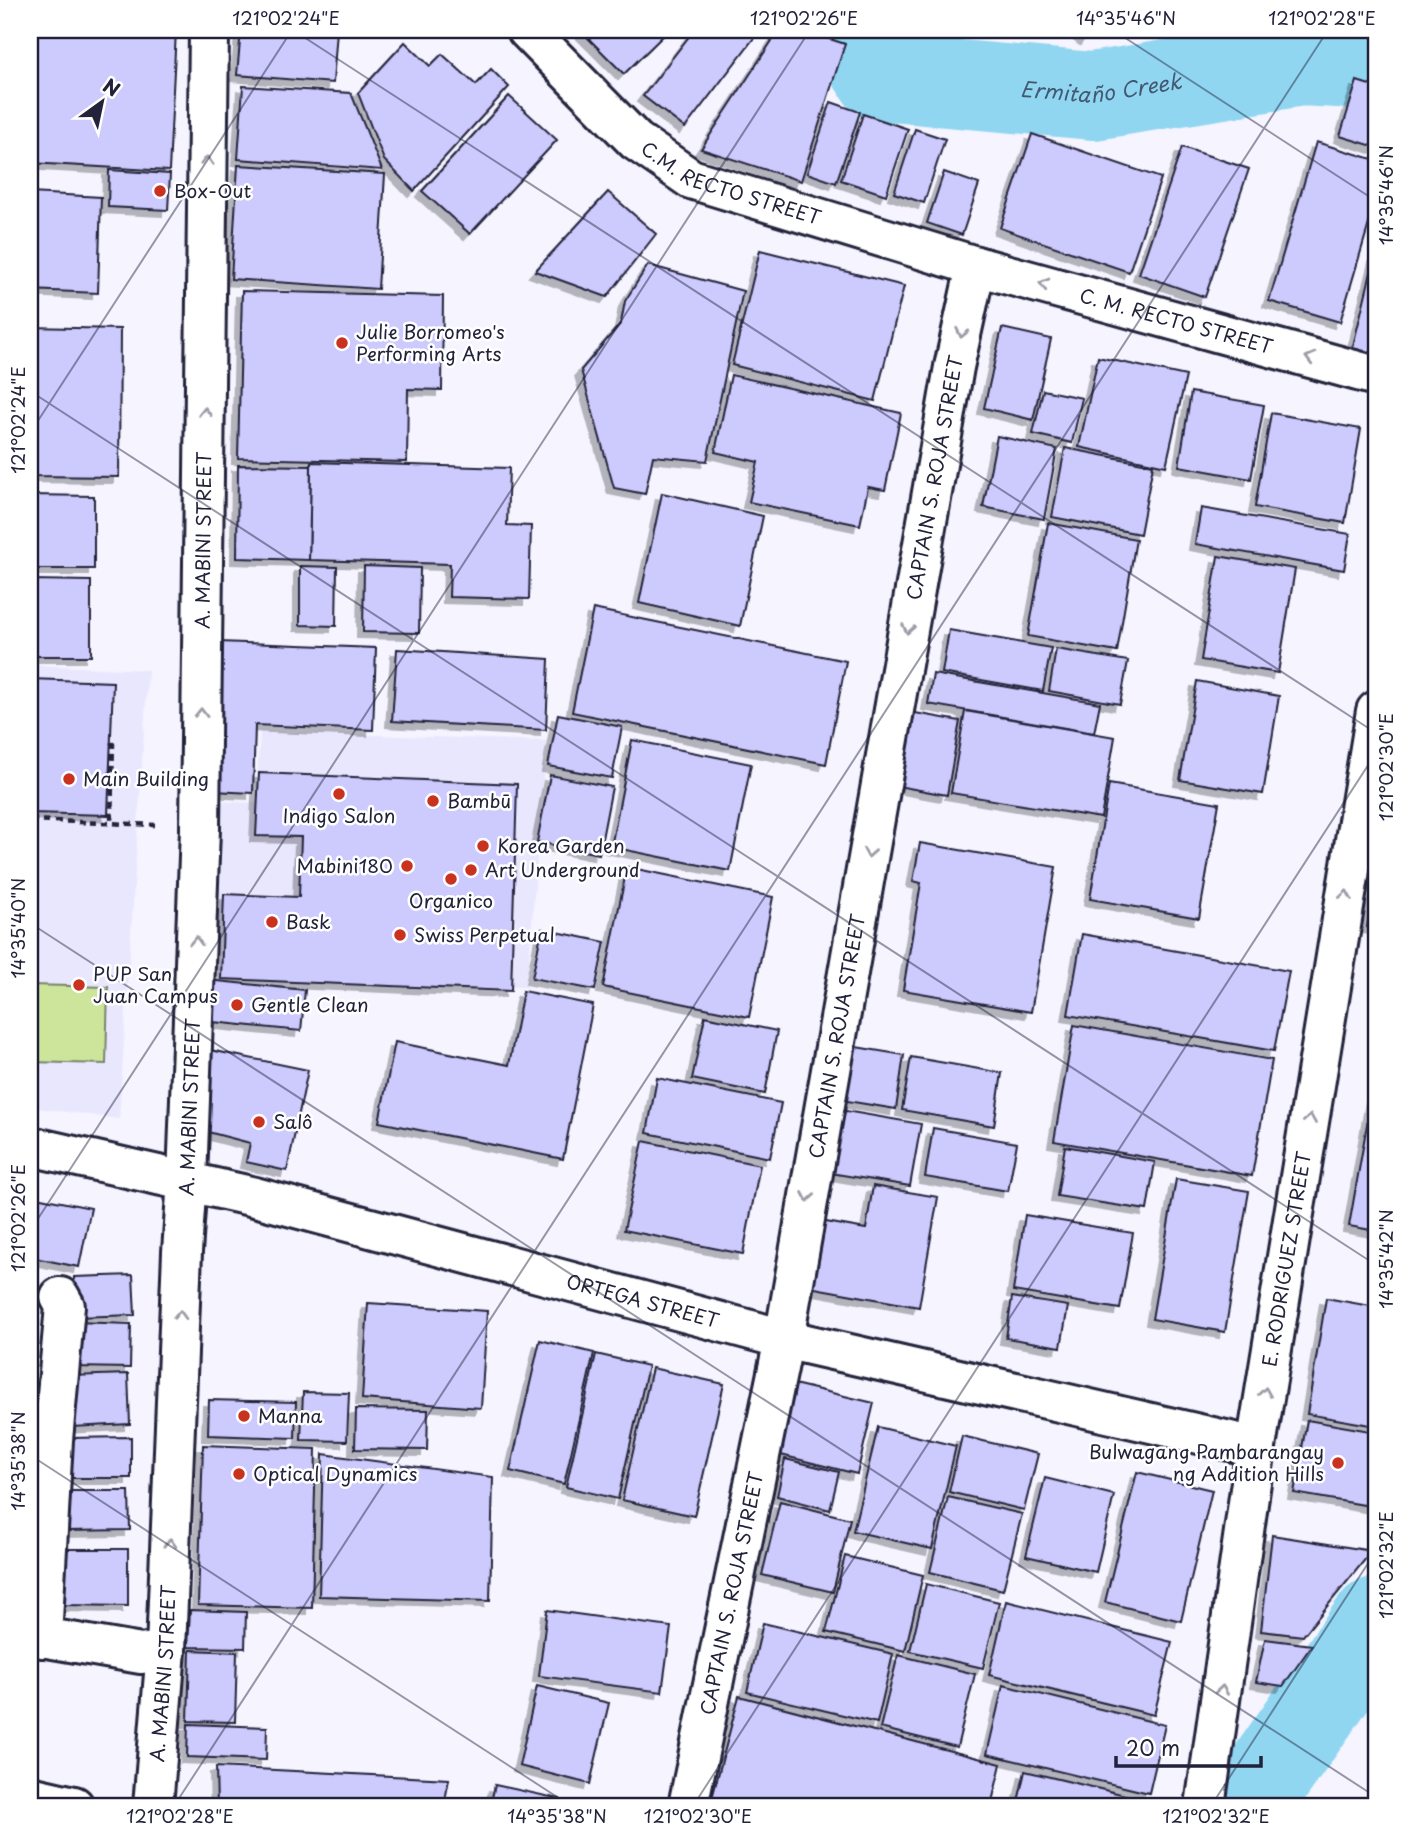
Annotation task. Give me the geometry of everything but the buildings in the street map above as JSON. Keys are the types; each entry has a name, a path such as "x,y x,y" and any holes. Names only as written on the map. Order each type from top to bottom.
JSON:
{"street":[{"name":"A. MABINI STREET","path":"153,1806 153,1652 187,1181 200,830 209,30"},
{"name":"C.M. RECTO STREET","path":"527,30 636,141 691,179 976,266"},
{"name":"C. M. RECTO STREET","path":"976,266 1376,376"},
{"name":"CAPTAIN S. ROJA STREET","path":"688,1806 784,1339 954,367 976,266"},
{"name":"E. RODRIGUEZ STREET","path":"1205,1806 1256,1447 1376,712"},
{"name":"ORTEGA STREET","path":"30,1146 295,1207 784,1339 1256,1447"},
{"path":"60,1297 65,1306 36,1637 153,1652"},
{"path":"30,1796 74,1806"}],"path":[{"path":"110,745 113,744 111,823"},
{"path":"30,820 139,824 200,830"}],"shaded area":[{"name":"PUP San Juan Campus","path":"30,665 148,670 119,1119 30,1107"},
{"name":"Mabini180","path":"260,731 546,741 527,987 211,971 213,801 256,803"}],"green space":[{"path":"30,985 108,987 106,1064 30,1062"}],"waterway":[{"name":"Ermitaño Creek","path":"849,30 881,77 1093,96 1301,62 1376,66"},
{"name":"Ermitaño Creek","path":"1247,1806 1376,1621"}],"place":[{"name":"Box-Out","path":"160,191"},
{"name":"Julie Borromeo's Performing Arts","path":"342,343"},
{"name":"Main Building","path":"69,779"},
{"name":"Indigo Salon","path":"339,794"},
{"name":"Bambū","path":"433,801"},
{"name":"Korea Garden","path":"483,846"},
{"name":"Mabini180","path":"407,866"},
{"name":"Art Underground","path":"471,870"},
{"name":"Organico","path":"451,879"},
{"name":"Bask","path":"272,922"},
{"name":"Swiss Perpetual","path":"400,935"},
{"name":"PUP San Juan Campus","path":"79,985"},
{"name":"Gentle Clean","path":"237,1005"},
{"name":"Salô","path":"259,1122"},
{"name":"Manna","path":"244,1416"},
{"name":"Bulwagang Pambarangay ng Addition Hills","path":"1338,1463"},
{"name":"Optical Dynamics","path":"239,1474"}]}
